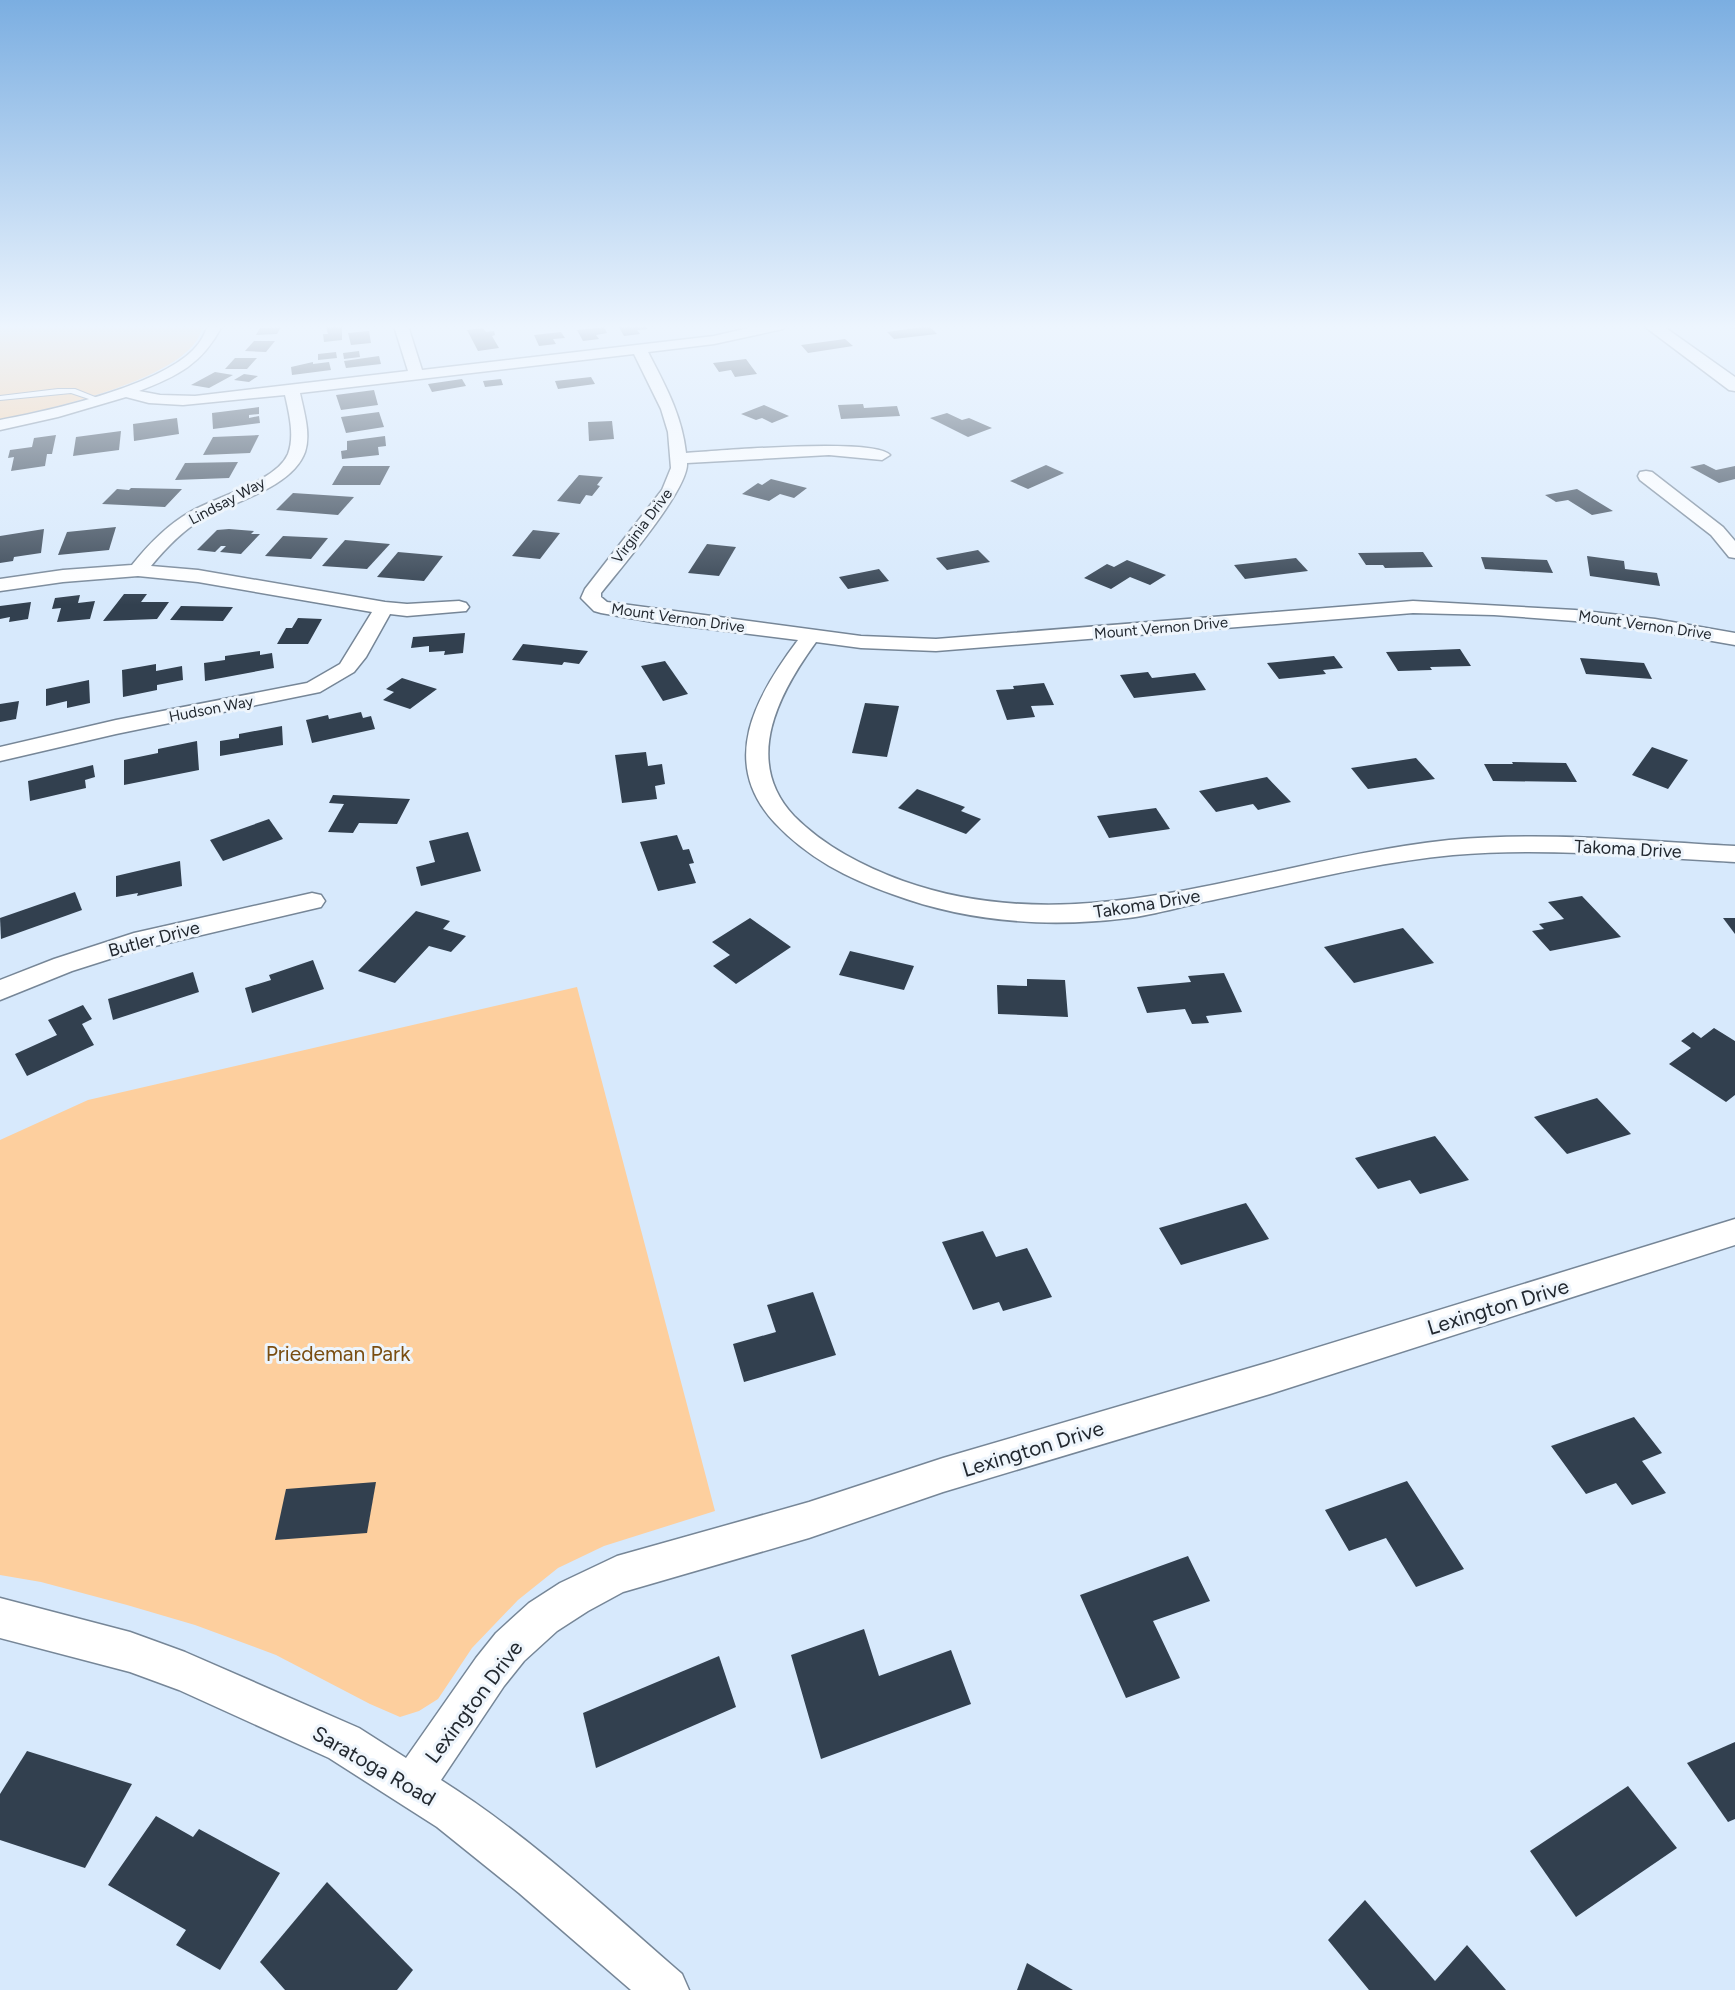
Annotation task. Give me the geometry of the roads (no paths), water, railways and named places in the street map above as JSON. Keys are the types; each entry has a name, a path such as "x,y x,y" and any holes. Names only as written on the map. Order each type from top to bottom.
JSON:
{"street":[{"path":"0,425 26,419"},
{"name":"Lindsay Way","path":"138,570 153,550 180,527 214,506 267,481 292,462 296,456 299,435 297,419"},
{"name":"Virginia Drive","path":"591,598 592,593 616,558 670,491 677,478 680,458 672,419"},
{"path":"680,458 829,450 882,454"},
{"path":"1646,476 1717,531 1735,553"},
{"path":"0,585 63,576 138,570 198,576 385,608 407,610 459,607"},
{"name":"Mount Vernon Drive","path":"591,598 601,607 811,636 897,644 982,643 1413,607 1527,610 1579,615 1735,639"},
{"name":"Hudson Way","path":"0,754 116,727 313,688 329,681 347,668 356,657 375,620 385,608"},
{"name":"Takoma Drive","path":"811,636 796,655 776,691 757,738 756,758 760,783 768,801 796,832 824,854 886,883 925,897 957,905 1036,914 1120,911 1394,855 1495,844 1735,854"},
{"name":"Butler Drive","path":"0,991 63,965 134,942 312,901"},
{"name":"Lexington Drive","path":"412,1787 490,1672 510,1647 543,1617 574,1597 617,1575 809,1520 944,1475 1270,1378 1735,1232"},
{"name":"Saratoga Road","path":"0,1618 130,1652 185,1672 344,1743 452,1812 535,1877 666,1990"}],"park label":[{"name":"Priedeman Park","path":"338,1354"}]}
